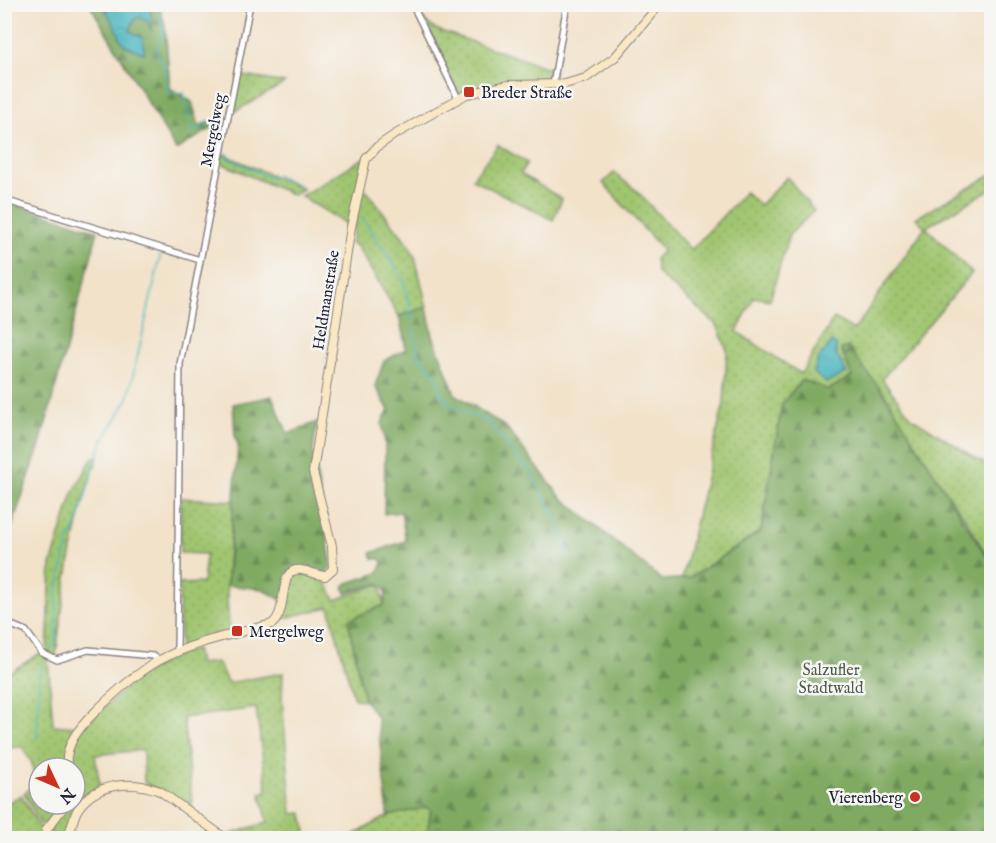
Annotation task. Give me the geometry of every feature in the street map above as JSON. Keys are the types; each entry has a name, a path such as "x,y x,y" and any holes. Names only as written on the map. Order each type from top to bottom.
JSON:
{"main road":[{"name":"Heldmanstraße","path":"66,756 73,738 88,719 123,685 159,660 177,652 272,624 279,618 282,610 284,582 290,574 301,570 325,576 333,569 332,546 313,472 336,312 363,165 378,146 458,98 486,88 553,85 586,78 604,66 625,47 660,4"},
{"path":"65,838 83,802 103,789 128,784 148,786 160,791 225,838"},
{"path":"51,838 46,830 55,816"}],"street":[{"name":"Mergelweg","path":"177,652 180,364 250,4"},
{"path":"412,4 458,98"},
{"path":"553,85 567,4"},
{"path":"4,200 200,260"},
{"path":"4,622 26,631 48,658 57,660 88,651 153,656 159,660"}],"green space":[{"path":"90,5 108,5 106,9 126,46 144,53 143,38 130,31 134,20 139,17 149,23 151,29 150,5 159,5 165,25 170,88 192,102 199,126 226,114 224,121 176,150"},
{"path":"421,18 435,29 554,70 552,80 464,93 457,91"},
{"path":"239,75 285,83 236,111 232,110"},
{"path":"498,145 527,163 521,174 562,199 553,220 472,179"},
{"path":"223,154 303,189 293,195 221,163"},
{"path":"365,157 348,225 301,196"},
{"path":"614,173 636,190 691,250 745,192 760,205 787,177 814,211 789,235 770,300 754,297 737,332 801,374 834,318 854,330 925,227 916,218 991,175 991,189 926,227 972,273 882,379 911,417 991,468 991,554 987,556 965,518 841,350 852,376 829,390 782,404 761,531 690,578 682,579 724,403 727,350 717,325 657,273 655,259 663,250 603,183"},
{"path":"361,184 409,245 415,257 427,307 399,316 356,245 351,244"},
{"path":"5,201 98,231 40,445 5,546"},
{"name":"Salzufler Stadtwald","path":"427,307 433,336 455,394 506,427 560,496 662,580 690,578 761,531 782,404 802,380 829,390 852,376 841,349 848,347 888,399 986,556 991,554 991,838 451,838 439,827 426,838 431,810 427,807 388,816 377,717 364,700 348,620 384,605 386,592 379,583 346,593 343,587 348,583 378,573 383,563 381,559 373,559 371,553 406,541 401,512 384,514 385,443 382,423 389,410 375,386 384,361 406,349 399,316"},
{"path":"272,396 288,434 317,422 313,451 332,568 320,575 295,569 281,600 263,589 227,585 238,445 235,437 233,404"},
{"path":"93,457 98,457 76,531 56,657 47,653 51,565 73,493"},
{"path":"181,498 234,501 227,584 231,634 180,649 179,584 203,583 206,554 180,553"},
{"path":"301,571 325,579 335,600 380,584 384,605 349,620 364,700 354,699 329,607 281,619 291,575"},
{"path":"196,649 199,664 217,662 228,683 283,673 282,700 292,814 303,813 307,838 228,838 225,836 268,822 260,793 267,791 256,708 183,718 193,811 144,782 143,750 95,755 100,786 87,796 87,756 71,756 74,739 89,720 142,674 173,657"},
{"path":"41,653 48,659 53,725 78,727 70,756 28,756 22,747 5,748 5,675"},
{"path":"21,795 27,805 27,816 33,816 46,838 25,838 5,833 5,805"},
{"path":"426,807 431,810 426,838 348,838 388,816"},
{"path":"37,816 52,816 46,823 41,824"},
{"path":"58,816 75,816 67,834 62,838 50,835 51,824"}],"water":[{"path":"108,5 150,5 152,31 149,23 139,17 134,20 130,31 143,38 144,53 126,46 120,39 107,13"},
{"path":"832,342 836,345 836,354 847,373 826,383 814,373 818,359"}],"waterway":[{"path":"160,4 163,36 156,51 166,69 167,92 184,93 192,131 221,118"},
{"path":"227,151 227,158 272,179 277,175 302,187"},
{"path":"362,218 403,278 413,321"},
{"path":"51,649 56,640 57,592 70,535 74,533 101,444 128,398 161,253"},
{"path":"414,329 418,354 437,377 441,394 450,405 489,423 525,467 528,466 558,522 569,555"},
{"path":"37,739 39,676 43,663"}],"place":[{"name":"Breder Straße","path":"469,92"},
{"name":"Mergelweg","path":"237,631"},
{"name":"Vierenberg","path":"915,797"}]}
